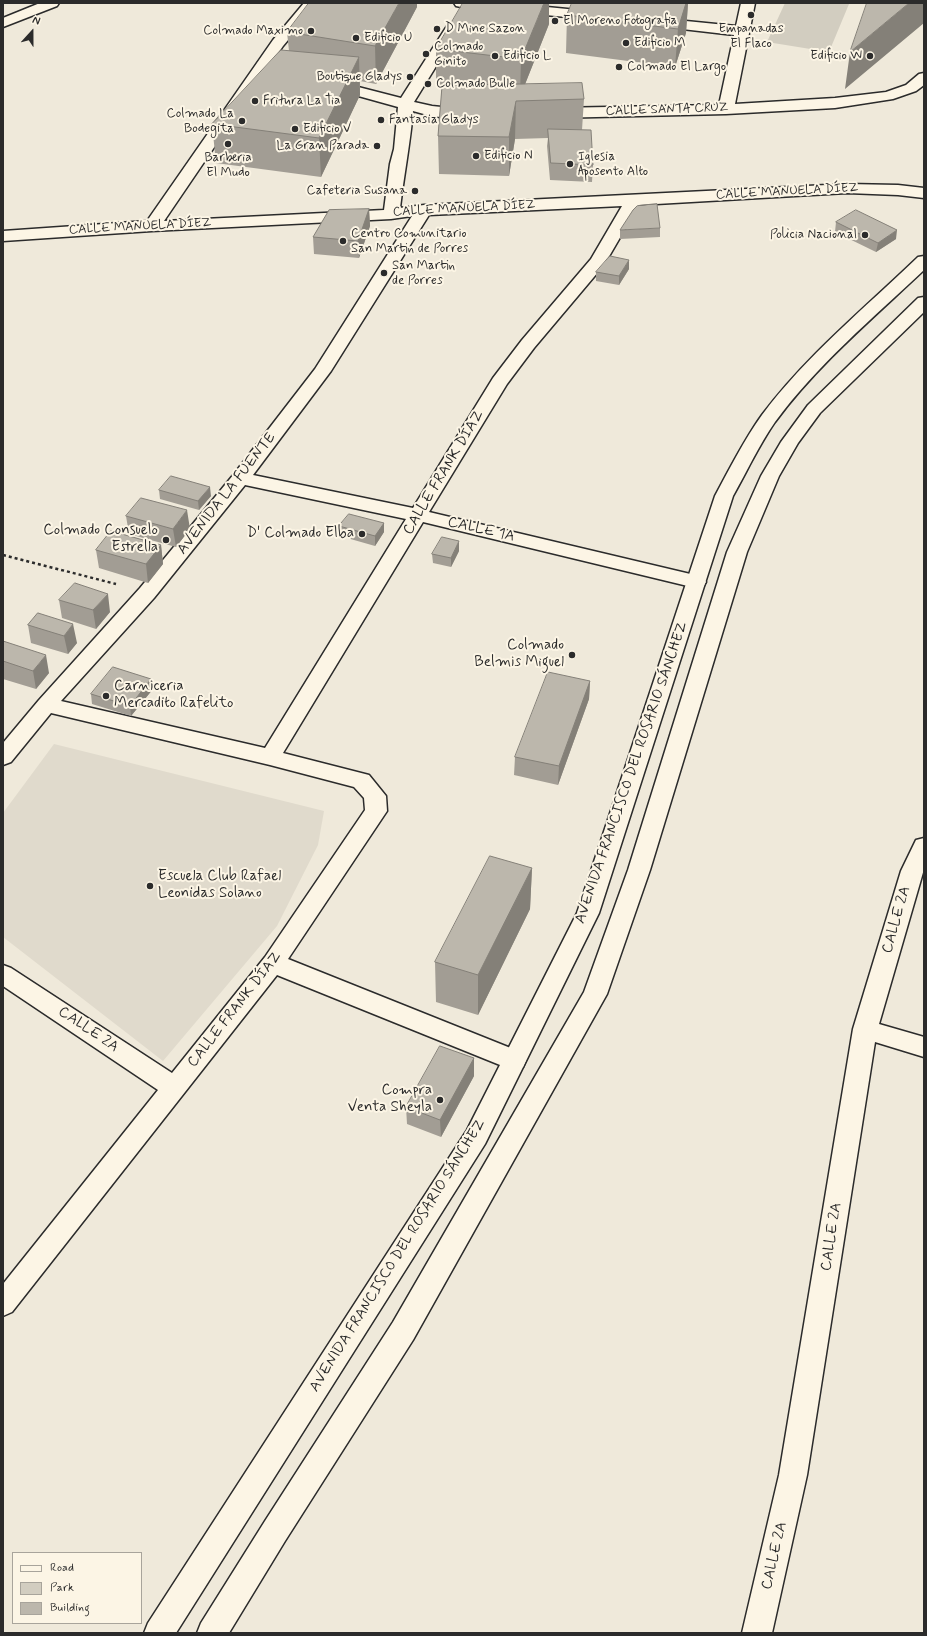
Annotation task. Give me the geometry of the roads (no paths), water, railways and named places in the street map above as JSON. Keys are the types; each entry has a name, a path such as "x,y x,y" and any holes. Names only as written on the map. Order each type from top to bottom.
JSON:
{"street":[{"path":"3,23 52,3"},
{"path":"152,226 267,72 278,43 312,3"},
{"path":"392,214 398,164 402,149 406,103 466,3 609,17"},
{"path":"726,109 748,3"},
{"path":"640,20 742,31"},
{"name":"CALLE SANTA CRUZ","path":"537,114 726,109 835,103 888,96 911,88 924,77"},
{"path":"319,80 431,111 481,115"},
{"name":"CALLE MANUELA DÍEZ","path":"3,236 152,226 392,214 424,210 633,201 855,188 924,193"},
{"name":"CALLE FRANK DÍAZ","path":"270,757 499,382 528,344 598,261 633,201"},
{"name":"AVENIDA LA FUENTE","path":"3,757 46,705 147,592 241,478 322,371 424,210"},
{"name":"AVENIDA FRANCISCO DEL ROSARIO SÁNCHEZ","path":"159,1633 476,1137 588,913 724,496 748,452 775,410 806,374 924,261"},
{"name":"AVENIDA FRANCISCO DEL ROSARIO SÁNCHEZ","path":"212,1633 275,1530 403,1330 595,994 639,870 737,552 770,476 790,442 814,409 924,302"},
{"name":"CALLE 1A","path":"241,478 418,515 696,582"},
{"name":"CALLE FRANK DÍAZ","path":"6,1293 273,963 376,811 375,796 361,781 270,757 46,705"},
{"name":"CALLE 2A","path":"757,1633 793,1475 865,1029 912,871 924,846"},
{"path":"273,963 514,1060"},
{"name":"CALLE 2A","path":"3,974 174,1087"},
{"path":"865,1029 924,1047"}],"place":[{"name":"Empanadas El Flaco","path":"751,15"},
{"name":"El Moreno Fotografia","path":"555,21"},
{"name":"D Mine Sazon","path":"437,29"},
{"name":"Colmado Maximo","path":"311,31"},
{"name":"Edificio U","path":"356,38"},
{"name":"Edificio M","path":"626,43"},
{"name":"Colmado Ginito","path":"426,54"},
{"name":"Edificio L","path":"495,56"},
{"name":"Edificio W","path":"870,56"},
{"name":"Colmado El Largo","path":"619,67"},
{"name":"Boutique Gladys","path":"410,77"},
{"name":"Colmado Bulle","path":"428,84"},
{"name":"Fritura La Tia","path":"255,101"},
{"name":"Fantasia Gladys","path":"381,120"},
{"name":"Colmado La Bodegita","path":"242,121"},
{"name":"Edificio V","path":"295,129"},
{"name":"Barberia El Mudo","path":"228,144"},
{"name":"La Gran Parada","path":"377,146"},
{"name":"Edificio N","path":"476,156"},
{"name":"Iglesia Aposento Alto","path":"570,164"},
{"name":"Cafeteria Susana","path":"415,191"},
{"name":"Policia Nacional","path":"865,235"},
{"name":"Centro Comunitario San Martin de Porres","path":"343,241"},
{"name":"San Martin de Porres","path":"384,273"},
{"name":"D' Colmado Elba","path":"362,534"},
{"name":"Colmado Consuelo Estrella","path":"166,540"},
{"name":"Colmado Belmis Miguel","path":"572,655"},
{"name":"Carniceria Mercadito Rafelito","path":"106,696"},
{"name":"Escuela Club Rafael Leonidas Solano","path":"150,886"},
{"name":"Compra Venta Sheyla","path":"440,1100"}]}
